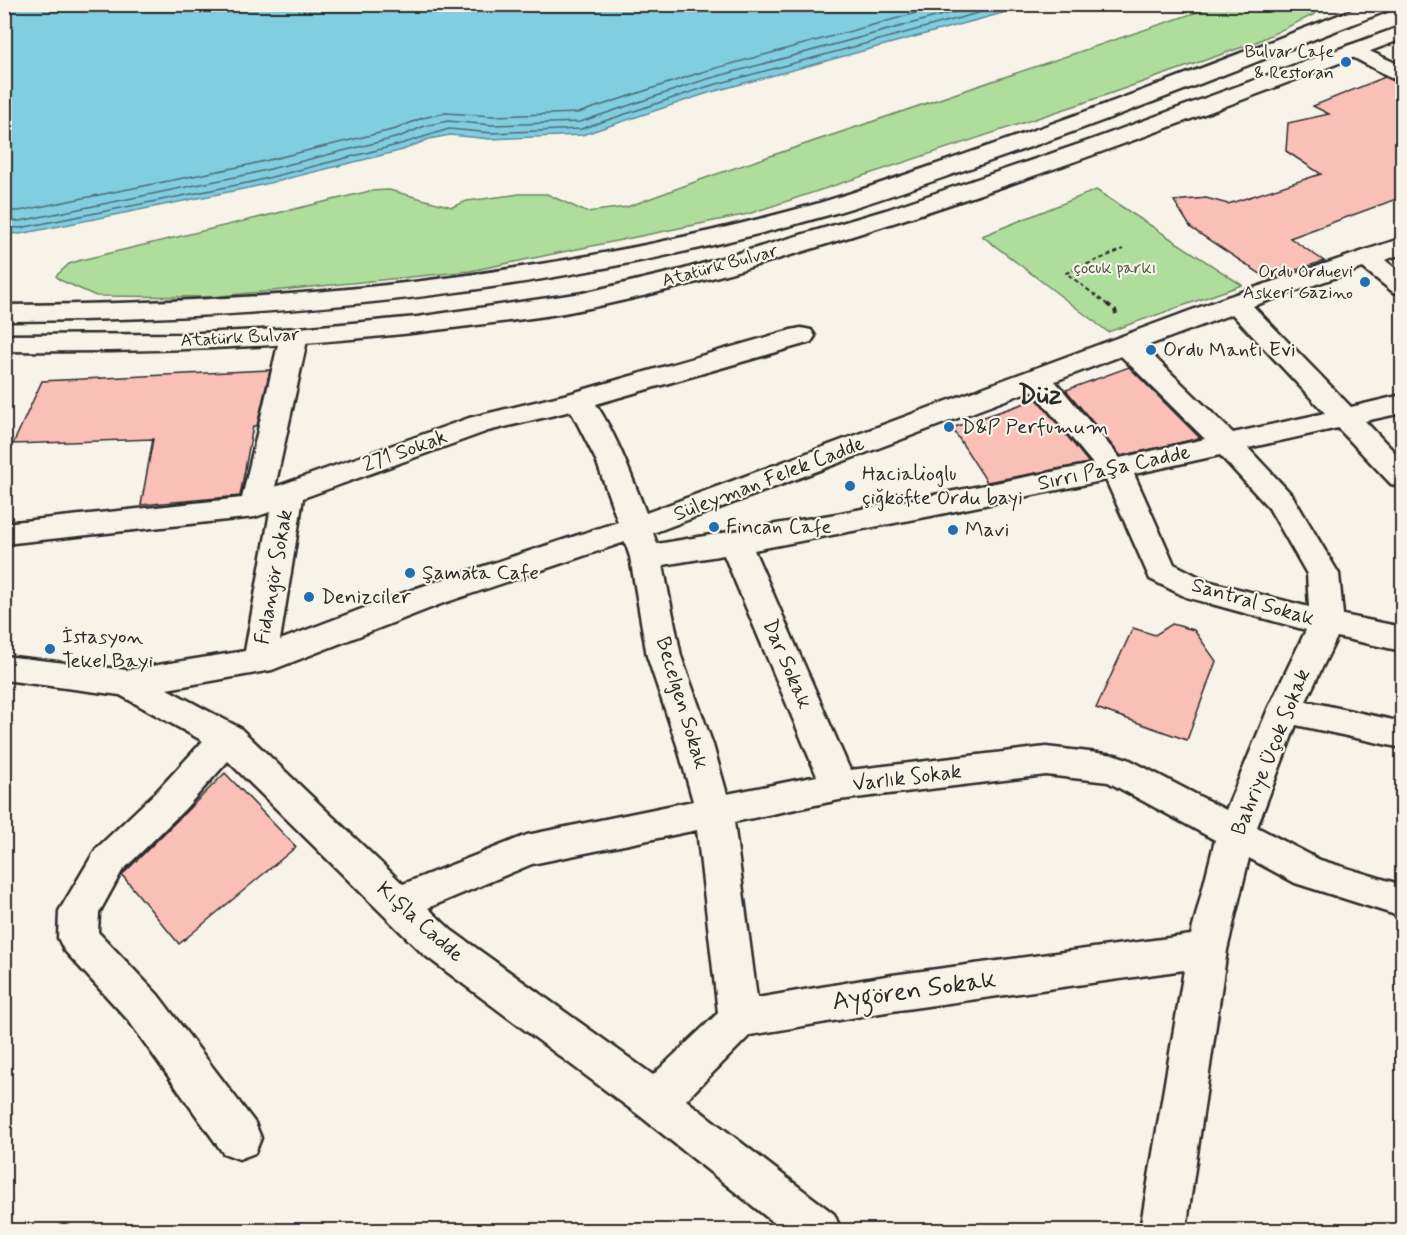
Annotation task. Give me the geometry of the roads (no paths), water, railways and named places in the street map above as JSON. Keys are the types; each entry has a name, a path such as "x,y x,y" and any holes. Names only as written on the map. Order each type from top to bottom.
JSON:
{"main road":[{"name":"Atatürk Bulvar","path":"4,313 85,314 301,304 494,280 657,252 823,210 1037,139 1387,4"},
{"name":"Atatürk Bulvar","path":"4,343 206,341 294,336 425,324 579,302 765,256 951,198 1402,32"},
{"path":"1354,50 1402,74"},
{"name":"Süleyman Felek Cadde","path":"127,683 260,661 429,596 641,543 1038,379 1236,303 1402,246"},
{"path":"1367,259 1402,286"},
{"path":"1236,303 1402,477"},
{"name":"Fidangör Sokak","path":"255,507 294,336"},
{"name":"271 Sokak","path":"4,534 255,507 289,492 300,490 479,424 579,400 801,336"},
{"path":"1127,346 1227,444 1281,502 1323,574 1327,622"},
{"name":"Santral Sokak","path":"1038,379 1124,482 1161,571 1197,589 1327,622"},
{"name":"Becelgen Sokak","path":"579,400 595,425 611,460 641,543 664,656 695,745 714,812 739,1019"},
{"name":"Sırrı Paşa Cadde","path":"641,543 735,543 1113,469 1402,404"},
{"name":"Fidangör Sokak","path":"260,661 289,492"},
{"name":"Dar Sokak","path":"735,543 839,786"},
{"path":"1327,622 1383,625 1402,621"},
{"path":"1327,622 1402,639"},
{"name":"Bahriye Üçok Sokak","path":"1163,1230 1208,950 1236,832 1285,709 1327,622"},
{"name":"Kışla Cadde","path":"4,668 127,683 227,738 437,942 655,1102 818,1230"},
{"path":"1285,709 1402,735"},
{"path":"227,738 171,800 109,860 79,911 78,938 111,968 160,1026 239,1138"},
{"name":"Varlık Sokak","path":"398,903 527,850 839,786 1046,761 1114,769 1309,872 1402,901"},
{"name":"Aygören Sokak","path":"739,1019 892,993 1208,950"},
{"path":"655,1102 739,1019"}],"water":[{"path":"4,5 1032,5 708,93 582,135 491,139 450,135 429,139 403,150 253,187 20,234 5,233"}],"place":[{"name":"Bulvar Cafe & Restoran","path":"1346,62"},
{"name":"Ordu Orduevi Askeri Gazino","path":"1365,282"},
{"name":"Ordu Mantı Evi","path":"1151,350"},
{"name":"D&P Perfumum","path":"949,427"},
{"name":"Hacialioglu çiğköfte Ordu bayi","path":"850,486"},
{"name":"Fincan Cafe","path":"714,527"},
{"name":"Mavi","path":"953,530"},
{"name":"Şamata Cafe","path":"410,573"},
{"name":"Denizciler","path":"309,597"},
{"name":"İstasyon Tekel Bayi","path":"50,649"}],"district":[{"name":"Düz","path":"1040,395"}],"park label":[{"name":"çocuk parkı","path":"1115,268"}]}
